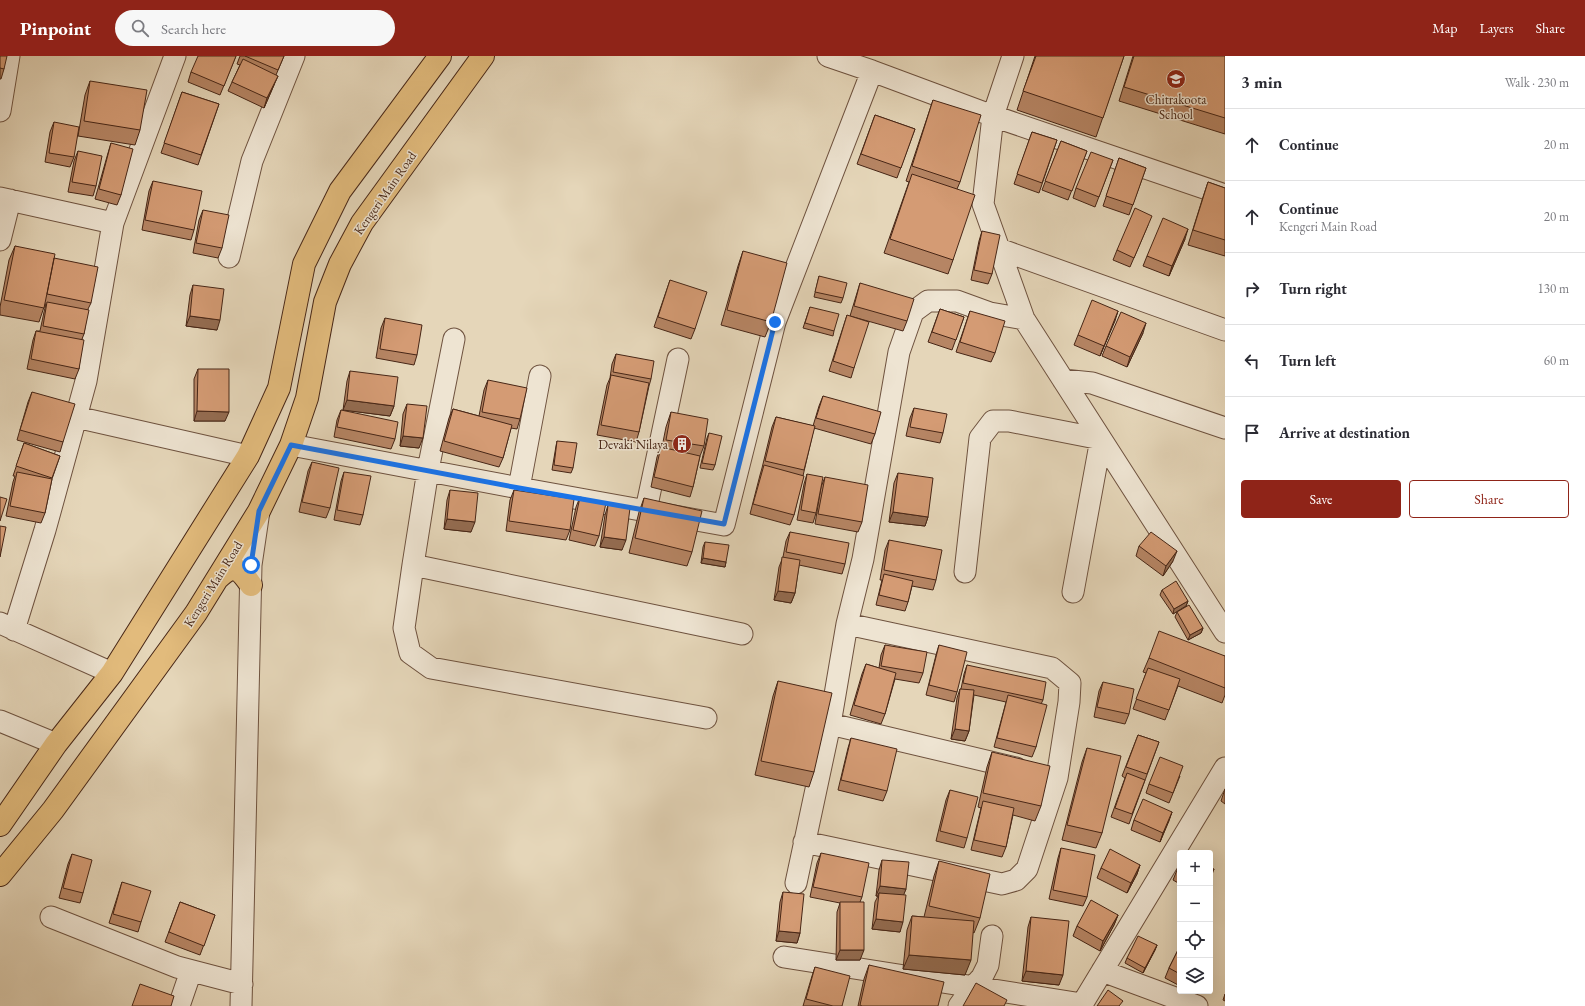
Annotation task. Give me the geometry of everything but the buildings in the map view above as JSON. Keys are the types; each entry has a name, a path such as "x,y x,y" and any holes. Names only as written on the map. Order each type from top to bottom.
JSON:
{"main road":[{"path":"0,826 56,744 112,673 248,456 279,388 304,264 340,191 440,56"},
{"name":"Kengeri Main Road","path":"0,875 53,810 191,619 259,511 291,445 307,398 325,302 340,264 362,223 483,56"},
{"path":"218,578 227,570 234,569 242,572 251,585"}],"street":[{"path":"0,111 9,56"},
{"path":"112,673 7,627 45,530 86,381 113,223 175,56"},
{"path":"229,257 252,161 294,56"},
{"path":"828,56 993,116 1225,195"},
{"path":"1013,56 993,116 983,204 1024,319 1101,440 1222,620"},
{"path":"291,445 519,488 724,524 775,322 872,71"},
{"path":"0,240 5,199 113,223"},
{"path":"999,249 1225,330"},
{"path":"796,883 830,724 847,624 863,559 899,352 912,312 928,301 957,301 990,313 1024,319"},
{"path":"454,339 428,470 404,628 410,653 431,668 706,718"},
{"path":"646,510 678,359"},
{"path":"519,488 540,376"},
{"path":"1063,380 1092,383 1225,428"},
{"path":"76,417 248,456"},
{"path":"965,572 980,438 993,421 1009,421 1101,440"},
{"path":"1073,592 1101,440"},
{"path":"241,1006 251,565 259,511"},
{"path":"413,565 742,634"},
{"path":"804,842 1002,884 1016,880 1027,869 1045,775 1069,702 1070,683 1052,668 847,624"},
{"path":"0,721 56,744"},
{"path":"830,724 1045,775"},
{"path":"784,957 1082,1005 1225,768"},
{"path":"51,917 177,967 242,984"},
{"path":"959,1006 982,977 988,965 992,936"},
{"path":"178,1006 191,971"},
{"path":"1102,971 1196,1006"}],"place":[{"name":"Chitrakoota School","path":"1176,79"},
{"name":"Devaki Nilaya","path":"682,444"}],"route":[{"path":"251,565 259,511 291,445 519,488 724,524 775,322"}]}
